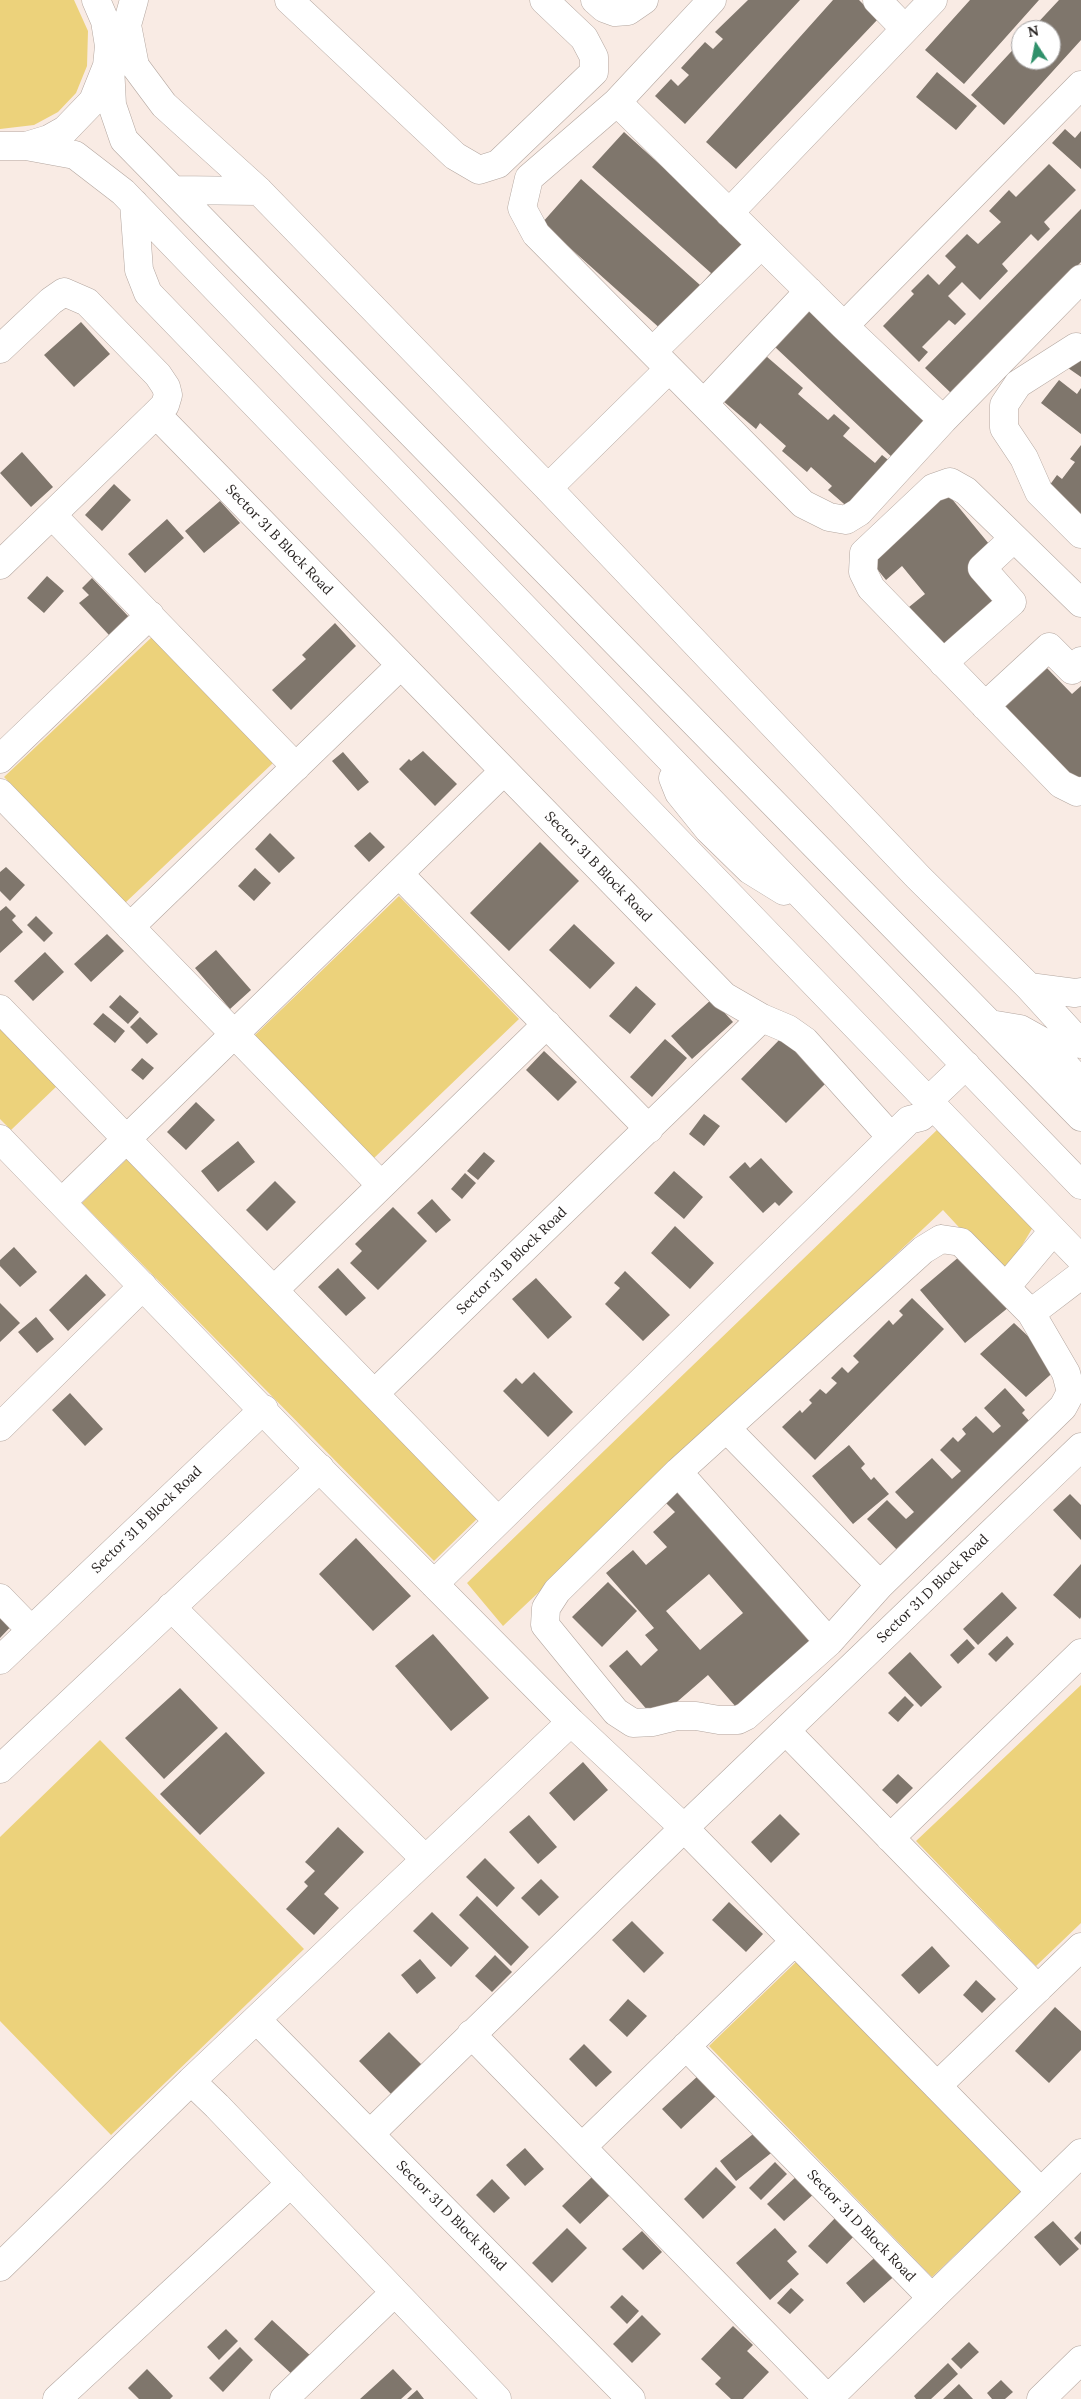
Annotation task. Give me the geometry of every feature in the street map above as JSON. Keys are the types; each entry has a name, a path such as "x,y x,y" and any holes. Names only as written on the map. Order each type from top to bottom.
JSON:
{"street":[{"path":"134,0 127,25 135,66 164,105 259,191 548,488 918,877 1029,987 1081,1044"},
{"path":"288,0 455,156 479,170 498,164 594,72 594,57 584,38 544,0"},
{"path":"595,0 604,8 615,12 628,11 644,0"},
{"path":"712,0 617,102 529,178 522,208 536,234 803,504 829,517 846,520 859,512 943,420 1081,279"},
{"path":"877,0 905,28"},
{"path":"729,212 933,0"},
{"path":"13,146 50,139 65,130 94,101 107,66 105,17"},
{"path":"105,17 112,104 124,140 1081,1117"},
{"path":"844,326 1081,85"},
{"path":"617,102 844,326 943,420"},
{"path":"13,146 75,155 123,192 1081,1185"},
{"path":"173,190 259,191"},
{"path":"134,203 139,270 148,292 478,632 917,1113 1053,1231 1081,1259"},
{"path":"548,488 761,245"},
{"path":"704,402 810,291"},
{"path":"0,349 51,301 64,292 87,302 158,375 166,387 168,399 156,414 0,565"},
{"path":"1076,347 1018,384 1004,404 1004,428 1024,458 1039,492 1081,534"},
{"name":"Sector 31 B Block Road","path":"156,414 724,996 762,1018 788,1029 917,1113"},
{"path":"1081,603 966,491 950,482 933,488 864,553 863,572 871,588 1061,784 1077,792 1081,791"},
{"path":"52,514 296,767"},
{"path":"943,663 1012,602 982,568 1014,538"},
{"path":"0,759 150,615"},
{"path":"985,706 1049,647 1072,670 1081,661"},
{"path":"130,927 401,665"},
{"path":"62,1202 504,771"},
{"path":"0,793 381,1185"},
{"path":"399,874 649,1129"},
{"path":"1029,987 1081,992"},
{"path":"0,1009 498,1521"},
{"name":"Sector 31 B Block Road","path":"375,1393 762,1018"},
{"path":"274,1290 546,1024"},
{"path":"990,1024 1020,1029 1045,1043 1081,1083"},
{"path":"434,1584 966,1065"},
{"path":"0,1139 264,1409 310,1459 571,1722 684,1828 1041,2192"},
{"path":"1006,1287 1053,1231"},
{"path":"941,1239 961,1242 1006,1287 1031,1313 1066,1373 1071,1392 1063,1407 880,1585 829,1642 746,1716 738,1720 677,1716 653,1722 634,1723 616,1712 545,1625 546,1608 557,1591 678,1472 923,1250 941,1239"},
{"path":"1031,1313 1081,1275"},
{"path":"4,1415 143,1286"},
{"name":"Sector 31 B Block Road","path":"0,1660 264,1409"},
{"path":"727,1429 880,1585"},
{"name":"Sector 31 D Block Road","path":"631,2399 370,2134 684,1828 1081,1447"},
{"path":"0,1770 171,1608 310,1459"},
{"path":"678,1472 829,1642"},
{"path":"0,1598 31,1630"},
{"path":"171,1608 425,1859"},
{"path":"890,1838 1081,1653"},
{"path":"0,2267 191,2081 571,1722"},
{"path":"786,1731 1038,1989"},
{"path":"582,2147 794,1941"},
{"path":"937,2086 1081,1947"},
{"path":"257,2020 370,2134"},
{"path":"471,2034 828,2399 1081,2153"},
{"name":"Sector 31 D Block Road","path":"686,2046 932,2298"},
{"path":"191,2081 291,2183 496,2399"},
{"path":"57,2399 291,2183"},
{"path":"284,2399 394,2293"},
{"path":"1041,2399 1081,2360"}],"shaded area":[{"path":"0,0 74,0 88,31 87,66 76,93 58,112 34,125 0,129"},
{"path":"153,636 273,763 125,903 4,777"},
{"path":"399,896 519,1019 373,1159 254,1036"},
{"path":"0,1025 58,1085 11,1130 0,1119"},
{"path":"939,1128 1033,1227 1004,1276 943,1210 503,1626 467,1583"},
{"path":"130,1156 482,1514 434,1561 82,1203"},
{"path":"1081,1685 1081,1923 1036,1966 916,1841"},
{"path":"100,1740 304,1949 111,2135 0,2021 0,1837"},
{"path":"797,1961 1021,2192 932,2277 709,2046"}],"building":[{"path":"748,0 800,0 685,124 655,96 671,79 678,86 689,75 681,68 705,42 713,49 723,39 715,32"},
{"path":"833,0 859,0 878,19 736,169 706,142"},
{"path":"970,0 1039,0 1021,20 1011,20 1011,31 964,84 925,50"},
{"path":"1059,0 1081,0 1081,40 1061,62 1061,20 1040,20"},
{"path":"1011,52 1011,70 1054,70 1004,125 971,95"},
{"path":"937,72 977,106 956,130 916,97"},
{"path":"1065,129 1075,138 1081,131 1081,169 1052,143"},
{"path":"624,132 745,241 663,331 542,223 581,179 700,285 711,273 592,167"},
{"path":"1049,164 1076,190 1044,222 1050,229 1038,241 1031,234 1002,264 1008,271 980,300 962,282 948,296 966,314 955,325 949,320 922,347 928,352 919,362 883,326 914,294 911,291 928,274 939,285 956,267 945,256 967,234 978,244 1001,222 989,211 1009,190 1016,197"},
{"path":"1081,209 1081,262 952,394 925,368"},
{"path":"810,309 932,423 896,461 775,347"},
{"path":"81,322 110,354 74,387 44,355"},
{"path":"1081,351 1081,377 1068,368"},
{"path":"766,356 803,388 798,394 828,420 834,414 850,428 843,436 875,463 882,455 892,463 851,510 828,490 832,486 811,467 807,472 782,451 786,446 760,423 756,429 716,395 733,375 742,383"},
{"path":"1059,380 1077,394 1081,388 1081,434 1041,403"},
{"path":"1081,445 1081,522 1044,493 1057,475 1062,479 1075,462 1070,459"},
{"path":"22,452 53,487 31,507 0,473"},
{"path":"114,484 131,500 102,531 85,515"},
{"path":"947,493 994,550 1002,602 946,649 909,607 925,594 902,566 886,580 868,558"},
{"path":"220,501 240,523 204,553 185,531"},
{"path":"167,519 184,538 145,573 128,554"},
{"path":"47,576 64,591 44,613 27,598"},
{"path":"92,578 129,617 109,635 79,603 89,595 82,588"},
{"path":"335,623 356,646 291,710 272,690 306,659 302,655"},
{"path":"1045,666 1072,694 1081,686 1081,784 1001,710"},
{"path":"423,751 457,784 435,806 399,769 409,759 411,761"},
{"path":"343,752 369,782 358,791 332,761"},
{"path":"370,832 385,847 369,862 354,846"},
{"path":"270,833 295,858 279,873 255,849"},
{"path":"540,842 579,881 509,951 470,913"},
{"path":"6,867 25,885 10,901 0,891 0,872"},
{"path":"255,868 271,883 254,901 238,886"},
{"path":"6,906 16,916 12,920 23,932 0,953 0,911"},
{"path":"36,916 53,933 44,942 27,925"},
{"path":"574,924 615,963 590,989 549,950"},
{"path":"107,934 124,951 91,982 74,964"},
{"path":"216,950 251,990 230,1009 195,968"},
{"path":"45,952 64,972 33,1001 14,981"},
{"path":"636,986 656,1004 630,1034 609,1016"},
{"path":"120,995 139,1012 128,1024 109,1007"},
{"path":"712,999 733,1022 692,1059 671,1036"},
{"path":"103,1013 125,1031 115,1043 93,1024"},
{"path":"140,1017 158,1034 147,1044 130,1027"},
{"path":"783,1036 829,1080 786,1123 741,1079"},
{"path":"665,1039 687,1058 652,1097 630,1077"},
{"path":"544,1051 577,1082 558,1101 526,1070"},
{"path":"142,1058 154,1068 143,1080 131,1070"},
{"path":"196,1102 215,1120 186,1150 167,1132"},
{"path":"704,1114 720,1126 704,1146 689,1134"},
{"path":"238,1141 255,1162 218,1192 201,1171"},
{"path":"484,1152 495,1161 478,1180 467,1171"},
{"path":"761,1158 793,1192 779,1206 775,1202 763,1213 729,1177 745,1162 750,1168"},
{"path":"674,1171 703,1197 684,1219 654,1193"},
{"path":"465,1173 476,1183 462,1199 451,1189"},
{"path":"275,1181 296,1202 267,1231 246,1210"},
{"path":"432,1199 451,1220 436,1233 417,1213"},
{"path":"393,1207 427,1241 378,1290 350,1263 362,1251 355,1244"},
{"path":"675,1226 714,1263 690,1289 651,1253"},
{"path":"14,1247 37,1272 20,1287 0,1266 0,1260"},
{"path":"960,1256 1009,1307 965,1343 920,1290"},
{"path":"338,1268 366,1298 346,1316 318,1287"},
{"path":"625,1271 670,1315 643,1341 605,1304 620,1288 614,1283"},
{"path":"86,1274 106,1295 68,1331 49,1310"},
{"path":"536,1278 572,1317 548,1339 512,1299"},
{"path":"912,1298 944,1329 815,1460 782,1427 800,1410 802,1413 812,1403 809,1400 820,1389 826,1394 837,1383 831,1378 842,1367 848,1373 859,1362 853,1356 889,1320 893,1325 903,1315 899,1311"},
{"path":"0,1303 20,1323 0,1342"},
{"path":"36,1317 54,1339 37,1353 18,1332"},
{"path":"1014,1323 1060,1366 1026,1397 980,1354"},
{"path":"534,1372 573,1412 548,1437 503,1391 516,1378 522,1384"},
{"path":"1005,1388 1025,1410 1022,1413 1032,1424 901,1554 867,1519 887,1500 906,1519 914,1512 895,1492 932,1458 952,1479 961,1471 940,1450 953,1437 958,1442 966,1434 962,1429 976,1416 993,1433 1001,1426 984,1408"},
{"path":"70,1393 103,1429 85,1446 52,1410"},
{"path":"849,1445 865,1464 861,1468 871,1480 874,1477 889,1494 853,1524 812,1476"},
{"path":"675,1483 814,1646 743,1715 708,1675 656,1720 609,1666 627,1650 641,1666 658,1650 645,1635 654,1628 606,1573 633,1550 646,1565 667,1547 653,1532 675,1512 660,1497","holes":["709,1574 743,1613 700,1650 666,1611"]},
{"path":"1070,1494 1081,1505 1081,1540 1053,1510"},
{"path":"356,1538 411,1596 373,1631 319,1574"},
{"path":"1081,1564 1081,1617 1080,1619 1053,1595"},
{"path":"608,1582 637,1611 602,1647 572,1617"},
{"path":"1002,1592 1017,1608 978,1645 963,1629"},
{"path":"0,1606 16,1621 0,1638"},
{"path":"433,1634 489,1698 451,1731 395,1666"},
{"path":"1007,1636 1014,1644 996,1662 988,1654"},
{"path":"967,1639 975,1648 958,1664 950,1655"},
{"path":"910,1652 942,1687 921,1707 888,1673"},
{"path":"180,1688 218,1728 164,1779 125,1738"},
{"path":"905,1696 914,1705 898,1722 888,1713"},
{"path":"226,1732 265,1773 200,1835 160,1794"},
{"path":"583,1762 608,1790 574,1821 549,1793"},
{"path":"898,1774 913,1788 897,1804 882,1790"},
{"path":"780,1814 800,1834 771,1863 751,1842"},
{"path":"529,1815 557,1847 538,1864 509,1832"},
{"path":"338,1827 364,1852 324,1894 339,1908 314,1935 286,1909 308,1886 304,1882 315,1871 305,1862"},
{"path":"485,1858 515,1888 497,1907 466,1877"},
{"path":"541,1879 559,1897 539,1916 521,1898"},
{"path":"477,1896 529,1947 511,1966 459,1915"},
{"path":"729,1902 763,1934 746,1952 712,1920"},
{"path":"432,1912 469,1948 451,1967 413,1931"},
{"path":"632,1921 664,1953 644,1973 612,1940"},
{"path":"932,1946 950,1966 919,1994 901,1975"},
{"path":"495,1955 512,1972 492,1992 475,1976"},
{"path":"420,1959 436,1978 417,1994 401,1975"},
{"path":"976,1980 996,1999 982,2013 963,1995"},
{"path":"628,1999 647,2016 627,2037 609,2020"},
{"path":"1055,2007 1081,2031 1081,2050 1049,2083 1015,2051"},
{"path":"389,2032 424,2067 394,2097 359,2061"},
{"path":"584,2044 612,2072 596,2087 569,2059"},
{"path":"699,2075 717,2095 681,2129 662,2109"},
{"path":"758,2130 775,2150 736,2181 720,2161"},
{"path":"525,2148 544,2169 525,2186 506,2165"},
{"path":"775,2162 787,2174 761,2200 749,2188"},
{"path":"716,2167 736,2187 703,2219 684,2199"},
{"path":"799,2174 816,2192 784,2221 767,2204"},
{"path":"592,2177 610,2195 580,2224 562,2206"},
{"path":"492,2179 510,2198 494,2213 476,2195"},
{"path":"838,2215 857,2233 827,2264 808,2246"},
{"path":"1053,2221 1079,2249 1060,2266 1034,2237"},
{"path":"567,2228 587,2248 552,2283 532,2263"},
{"path":"775,2228 797,2252 787,2261 799,2274 770,2300 736,2263"},
{"path":"642,2231 662,2252 643,2270 622,2249"},
{"path":"1081,2231 1081,2245 1074,2238"},
{"path":"881,2252 899,2272 864,2303 846,2283"},
{"path":"791,2288 804,2300 790,2314 777,2303"},
{"path":"622,2295 639,2311 627,2324 610,2307"},
{"path":"642,2315 661,2334 632,2363 613,2344"},
{"path":"272,2320 313,2358 295,2377 254,2339"},
{"path":"733,2326 753,2345 747,2351 769,2372 743,2399 731,2399 715,2384 721,2378 701,2359"},
{"path":"226,2329 238,2341 219,2360 207,2347"},
{"path":"969,2342 979,2352 961,2369 951,2359"},
{"path":"240,2347 253,2360 223,2392 209,2378"},
{"path":"948,2363 958,2374 931,2399 916,2399 914,2396"},
{"path":"147,2369 173,2396 170,2399 139,2399 128,2388"},
{"path":"393,2369 412,2389 401,2399 360,2399"},
{"path":"1001,2380 1013,2392 1005,2399 992,2399 987,2393"},
{"path":"959,2384 973,2399 943,2399"},
{"path":"417,2390 424,2399 407,2399"}]}
